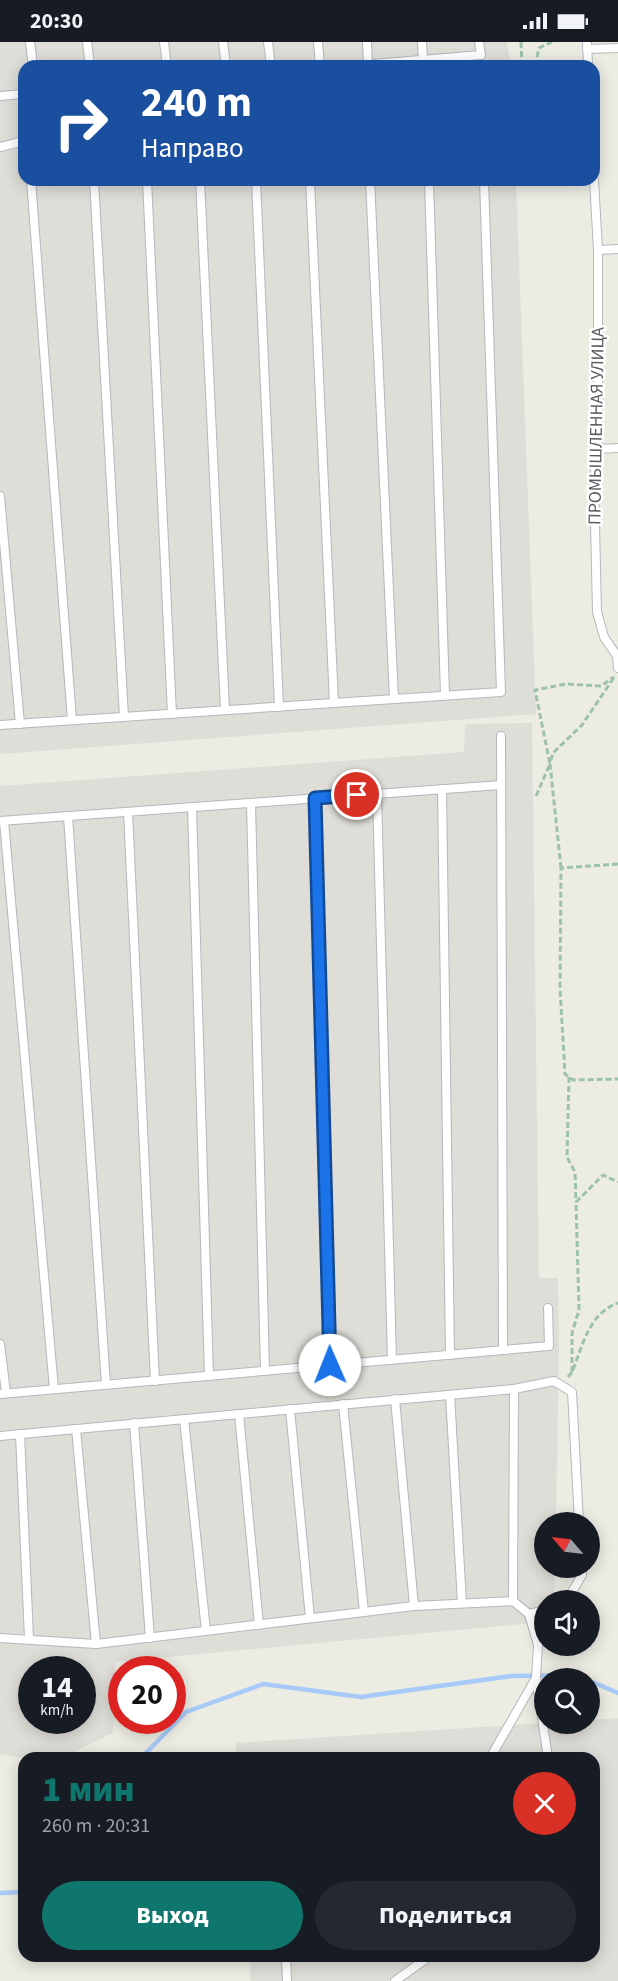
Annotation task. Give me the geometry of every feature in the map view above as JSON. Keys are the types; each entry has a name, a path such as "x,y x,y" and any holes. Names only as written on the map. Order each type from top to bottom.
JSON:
{"lane":[{"path":"30,42 32,60"},
{"path":"87,42 89,60"},
{"path":"164,42 166,60"},
{"path":"223,42 225,60"},
{"path":"268,42 270,60"},
{"path":"318,42 320,60"},
{"path":"367,42 368,60"},
{"path":"422,42 423,60 481,55 479,42"},
{"path":"587,46 618,48"},
{"path":"0,96 18,94"},
{"path":"0,147 18,142"},
{"path":"31,186 72,720"},
{"path":"94,186 124,717"},
{"path":"147,186 172,714"},
{"path":"200,186 225,710"},
{"path":"256,186 279,706"},
{"path":"310,186 334,703"},
{"path":"370,186 394,699"},
{"path":"429,186 445,695"},
{"path":"0,725 501,692 484,186"},
{"name":"ПРОМЫШЛЕННАЯ УЛИЦА","path":"594,186 598,250 598,448 594,480 597,612 604,637 618,656 618,668"},
{"path":"598,250 618,249"},
{"path":"598,448 618,448"},
{"path":"0,496 20,724"},
{"path":"501,736 503,1350"},
{"path":"54,1389 2,821 501,785"},
{"path":"442,789 450,1355"},
{"path":"377,794 392,1360"},
{"path":"315,798 330,1365"},
{"path":"251,803 265,1371"},
{"path":"192,807 209,1376"},
{"path":"128,812 155,1381"},
{"path":"68,816 106,1385"},
{"path":"0,1344 3,1394 549,1346 548,1308"},
{"path":"0,1436 514,1389 554,1381 572,1392 578,1512"},
{"path":"513,1601 514,1389"},
{"path":"450,1395 462,1603"},
{"path":"395,1399 414,1606"},
{"path":"343,1404 364,1612"},
{"path":"290,1409 310,1618"},
{"path":"239,1414 259,1624"},
{"path":"183,1419 206,1631"},
{"path":"134,1424 150,1638"},
{"path":"76,1429 96,1644"},
{"path":"20,1434 29,1638"},
{"path":"0,1638 29,1638 96,1644 414,1606 513,1601 529,1614 538,1645 537,1668"},
{"path":"529,1614 534,1613"},
{"path":"494,1752 534,1683"},
{"path":"545,1734 547,1752"},
{"path":"286,1962 288,1981"},
{"path":"395,1981 422,1962"}],"path":[{"path":"521,42 522,60"},
{"path":"536,60 539,48 552,42"},
{"path":"536,796 550,764 553,753 582,725 615,676 601,686 566,684 535,690 550,764 561,867 560,987 565,1074 573,1080 618,1079"},
{"path":"561,867 618,864"},
{"path":"569,1077 567,1157 575,1172 579,1310 572,1333 573,1372"},
{"path":"576,1202 603,1175 618,1182"},
{"path":"561,1385 573,1372 591,1324 606,1308 618,1304"}],"shaded area":[{"path":"0,42 507,42 510,60 18,60 18,186 516,186 536,714 0,754"},
{"path":"532,723 539,1278 558,1278 559,1353 556,1512 534,1512 534,1578 555,1578 554,1590 534,1590 534,1623 179,1656 108,1656 108,1734 111,1734 73,1752 18,1752 18,1757 0,1754 0,786 464,752 465,724"},
{"path":"618,1718 618,1981 251,1981 249,1962 600,1962 600,1752 237,1752 236,1743 534,1724 534,1734 600,1734 600,1719"}],"waterway":[{"path":"147,1752 186,1712 263,1684 361,1697 511,1676 534,1676"},
{"path":"600,1685 618,1693"},
{"path":"0,1893 18,1892"}],"route":[{"path":"330,1365 315,798 357,795"}]}
